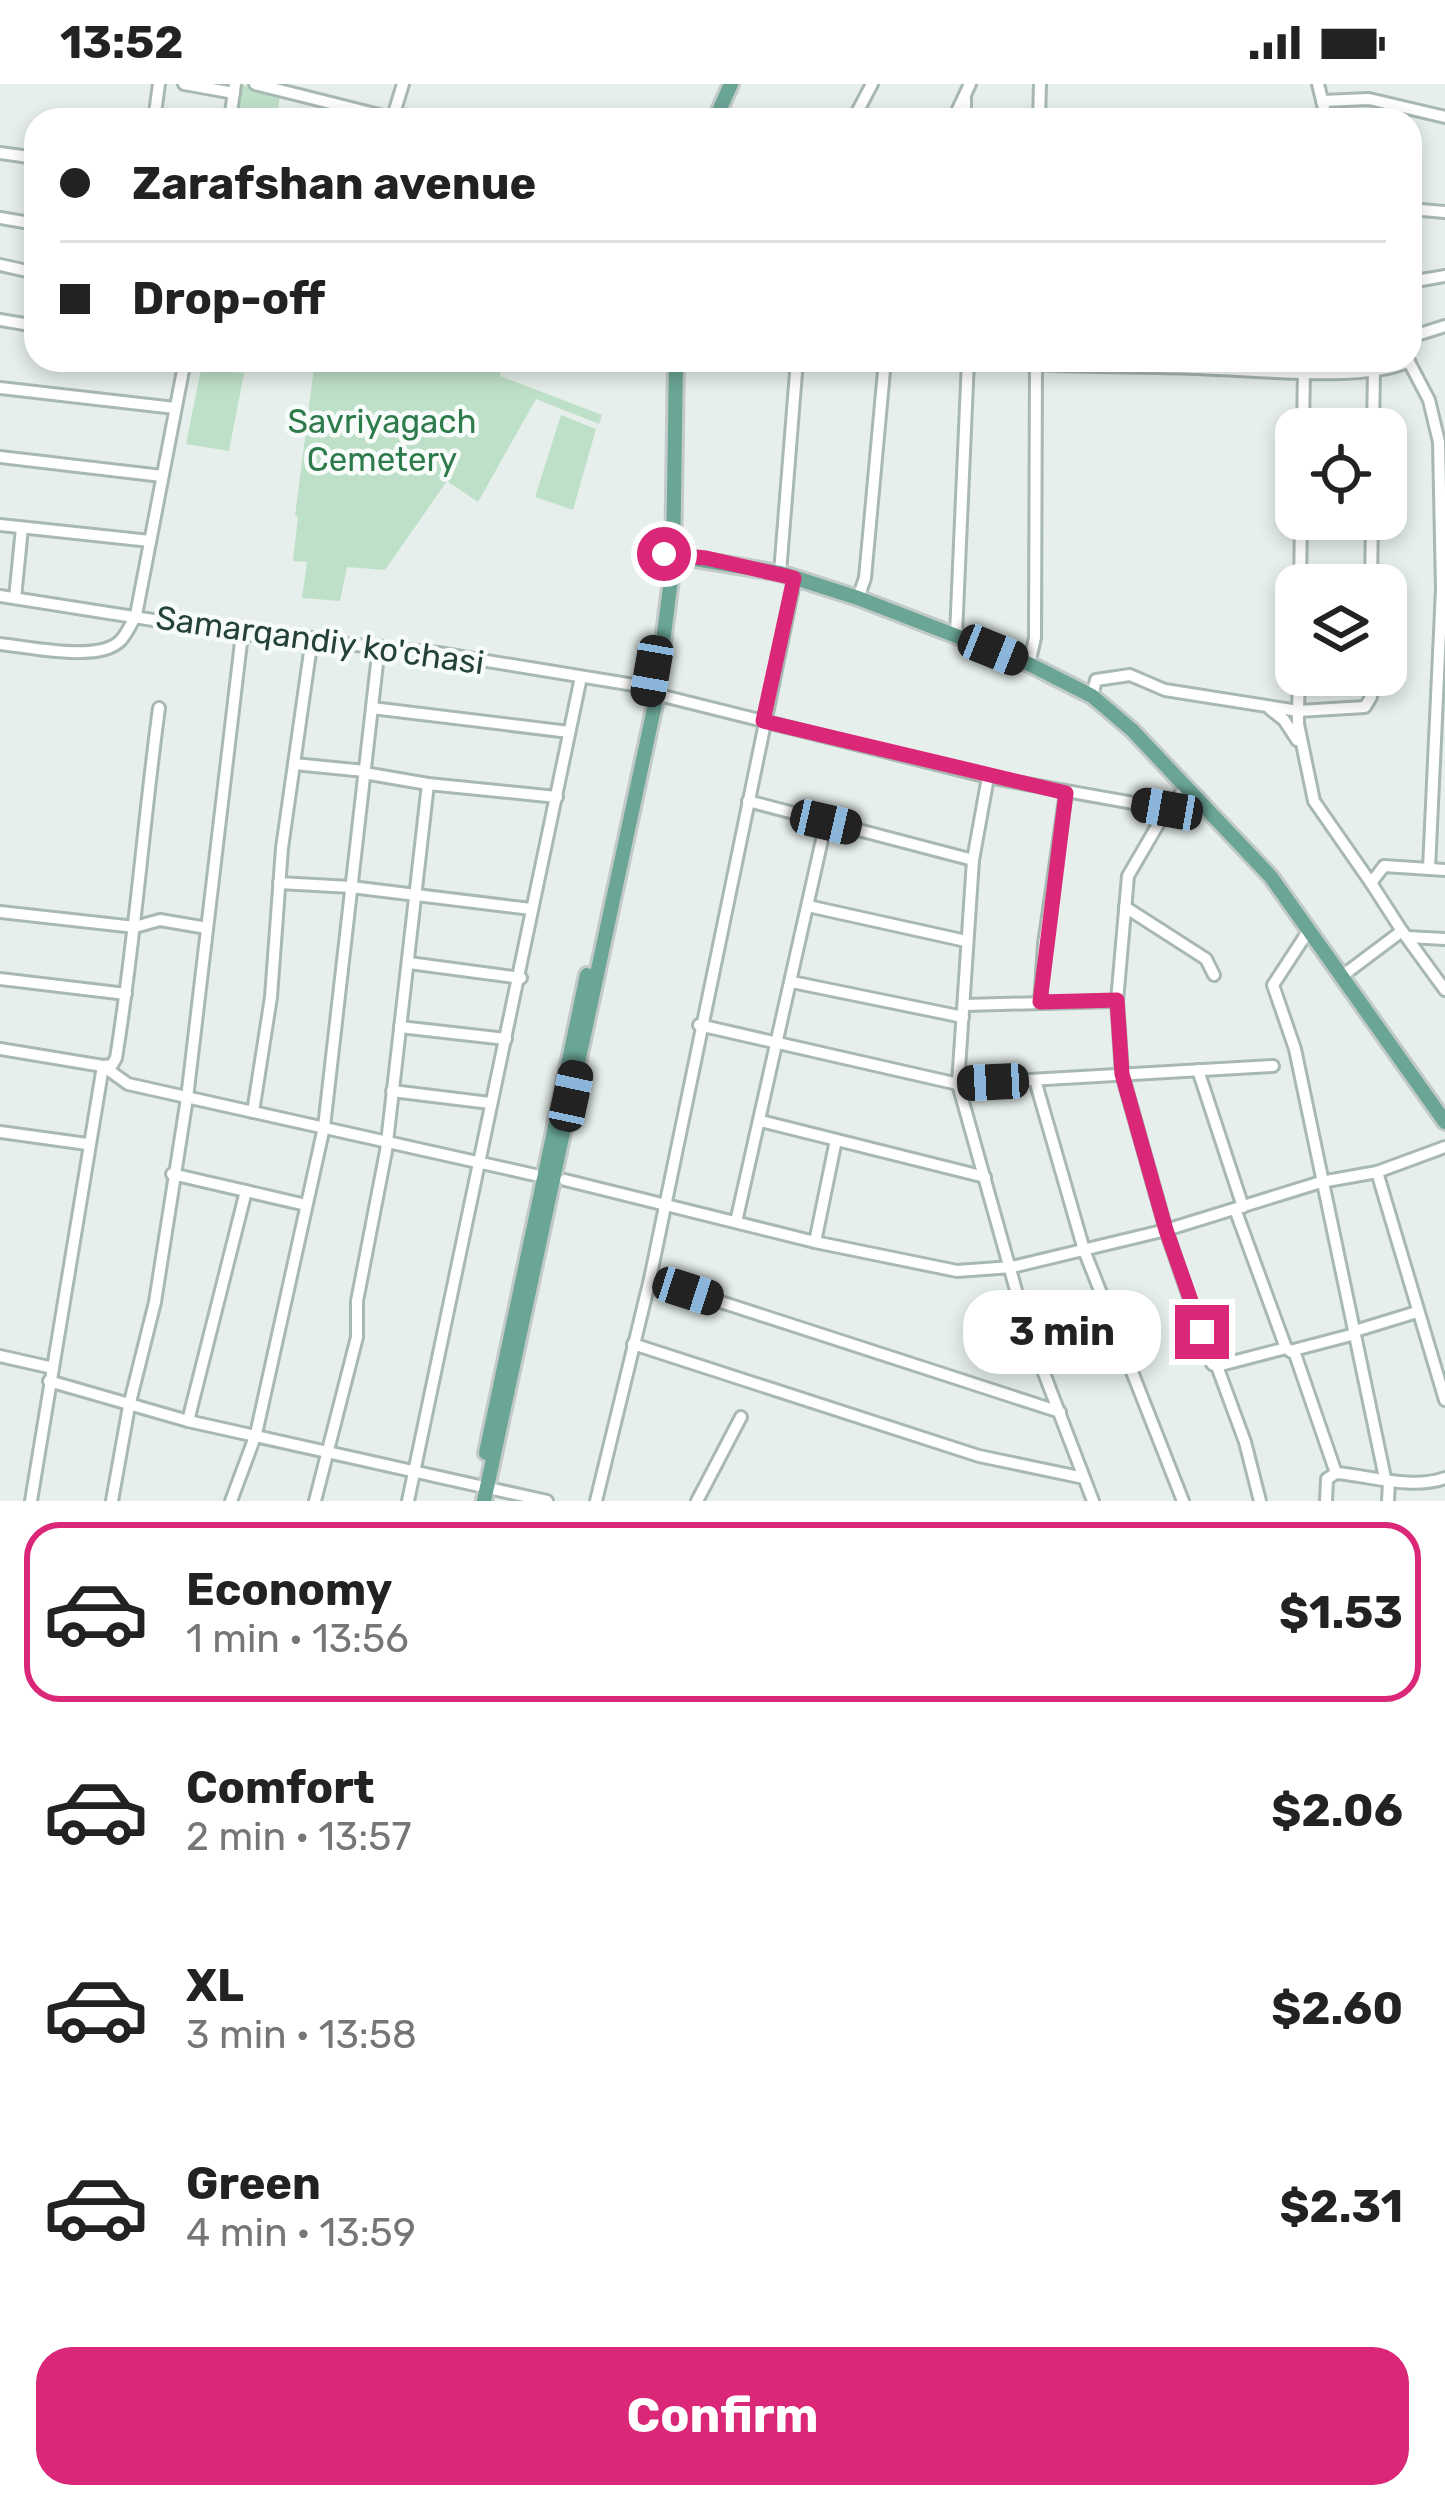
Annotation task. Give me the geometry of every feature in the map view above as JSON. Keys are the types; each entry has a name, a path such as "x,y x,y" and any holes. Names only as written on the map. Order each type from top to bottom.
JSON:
{"main road":[{"path":"481,1495 659,635 668,554 672,372"},
{"path":"668,554 787,576 858,598 1029,664 1092,696 1271,877 1445,1122"}],"street":[{"path":"184,84 234,88"},
{"path":"256,84 353,108"},
{"path":"1318,84 1324,108"},
{"path":"1322,101 1369,99 1407,108"},
{"path":"0,644 92,652 109,649 121,640 136,615 182,372"},
{"path":"596,1501 650,1279 763,721 787,576 796,372"},
{"path":"858,598 865,578 884,372"},
{"path":"956,635 967,372"},
{"path":"1029,664 1035,638 1036,372"},
{"path":"1303,408 1304,372"},
{"path":"1373,408 1374,372"},
{"path":"1414,372 1441,432 1443,589 1429,869"},
{"path":"0,388 175,408"},
{"path":"0,457 162,476"},
{"path":"0,526 150,541"},
{"path":"15,598 22,528"},
{"name":"Samarqandiy ko'chasi","path":"0,596 242,634 379,646 640,686"},
{"path":"112,1501 155,1302 187,1097 242,634"},
{"path":"253,1112 271,997 279,883 312,638"},
{"path":"230,1501 256,1433 323,1127 379,646"},
{"path":"1092,696 1096,680 1130,675 1165,691 1298,711 1366,707 1371,696"},
{"path":"408,1501 581,677"},
{"path":"1298,696 1298,743 1313,801 1445,990"},
{"path":"667,697 988,777 1167,809"},
{"path":"1268,707 1284,720 1298,743"},
{"path":"0,1049 103,1066 112,1065 116,1058 159,708"},
{"path":"372,708 569,732"},
{"path":"294,764 557,797"},
{"path":"988,777 966,941 958,1084 1026,1326 1093,1501"},
{"path":"315,1501 357,1337 357,1301 387,1143 428,784"},
{"path":"1187,787 1167,809 1128,876 1117,1000 1122,1074 1166,1230 1245,1442 1260,1501"},
{"path":"1040,1002 1066,793"},
{"path":"748,801 974,860"},
{"path":"736,1222 826,822"},
{"path":"1371,883 1384,866 1445,870"},
{"path":"279,883 531,909"},
{"path":"808,906 966,941"},
{"path":"1125,907 1206,959 1214,975"},
{"path":"0,912 135,927 160,920 206,928"},
{"path":"1309,930 1273,986 1295,1049 1388,1501"},
{"path":"1342,976 1404,934 1445,939"},
{"path":"409,963 520,978"},
{"path":"0,979 126,994"},
{"path":"792,982 964,1011 1117,1000"},
{"path":"699,1025 958,1084 1273,1066"},
{"path":"400,1027 506,1039"},
{"path":"103,1066 128,1084 536,1175"},
{"path":"31,1501 103,1066"},
{"path":"1198,1070 1239,1208 1336,1473"},
{"path":"1035,1080 1084,1250 1184,1501"},
{"path":"392,1091 490,1103"},
{"path":"761,1121 985,1177"},
{"path":"0,1132 87,1144"},
{"path":"815,1242 836,1140"},
{"path":"566,1180 815,1242 957,1271 1012,1268 1166,1230 1321,1182 1377,1172 1445,1148"},
{"path":"1377,1172 1445,1400"},
{"path":"172,1174 306,1205"},
{"path":"188,1421 246,1191"},
{"path":"650,1279 1060,1412"},
{"path":"1217,1366 1355,1333 1417,1312"},
{"path":"633,1344 979,1456 1084,1478"},
{"path":"0,1356 129,1406 413,1472 481,1495 547,1501"},
{"path":"697,1501 741,1417"},
{"path":"1326,1501 1327,1479 1336,1473 1433,1482 1445,1478"}],"green space":[{"path":"239,84 280,94 278,108 236,108"},
{"path":"200,372 244,373 229,451 186,444"},
{"name":"Savriyagach Cemetery","path":"313,372 501,372 500,376 602,415 599,424 536,399 478,502 447,481 385,570 347,567 340,601 302,598 307,562 293,561"},
{"path":"561,415 596,429 573,510 535,497"}],"route":[{"path":"664,554 706,558 794,578 763,721 1066,793 1040,1002 1117,1000 1122,1074 1166,1230 1202,1332"}]}
